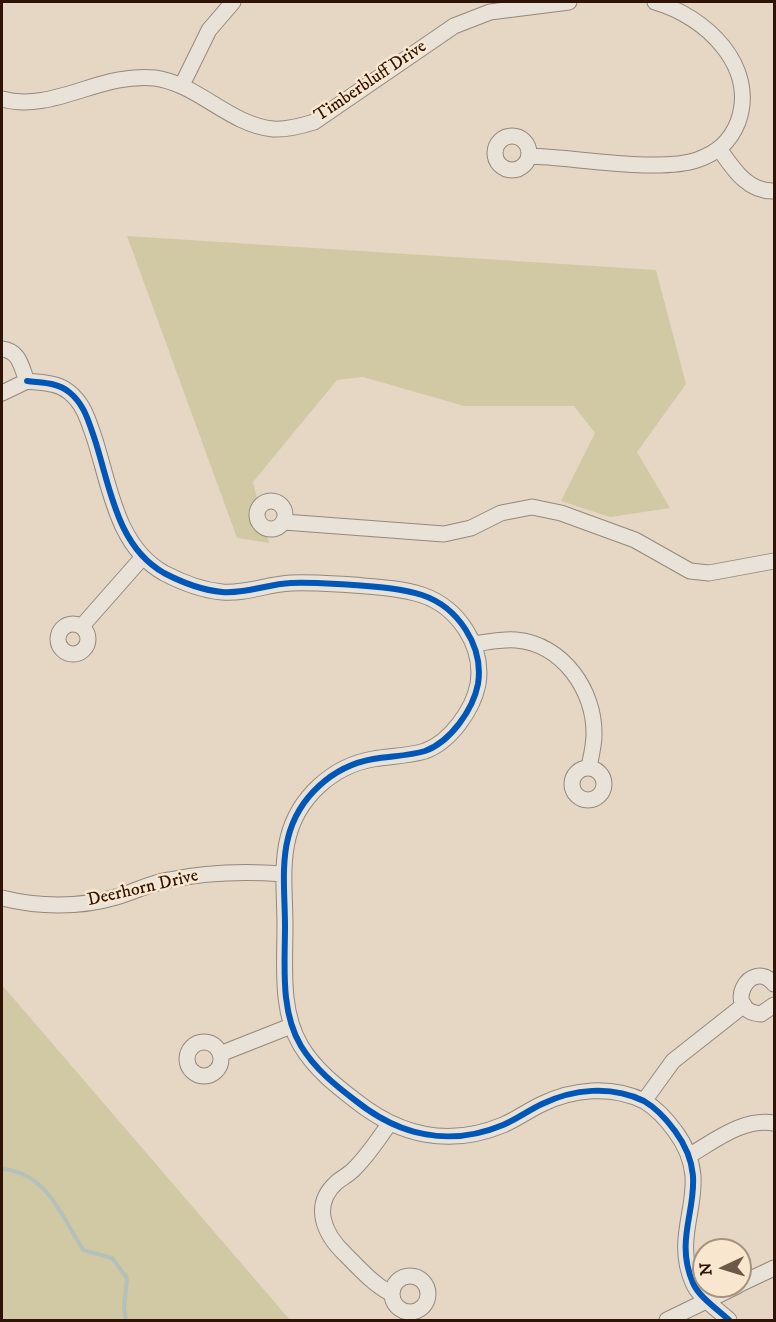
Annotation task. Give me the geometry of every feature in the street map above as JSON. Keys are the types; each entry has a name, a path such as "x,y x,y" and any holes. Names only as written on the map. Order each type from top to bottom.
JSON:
{"street":[{"path":"182,85 209,30 233,2"},
{"name":"Timberbluff Drive","path":"2,99 33,103 107,80 155,78 182,85 258,125 273,129 294,128 314,122 454,26 490,12 569,2"},
{"path":"529,156 660,165 695,161 720,150 735,129 742,111 743,91 738,70 726,49 706,28 675,9 655,2"},
{"path":"720,150 740,178 758,189 774,191"},
{"path":"2,349 19,358 27,381"},
{"path":"2,393 27,381 55,384 67,390 86,413 117,515 142,558 177,580 220,592 239,592 288,583 316,582 398,589 421,594 446,607 474,644 478,683 473,699 457,725 442,741 426,751 369,759 348,765 324,780 305,802 288,837 284,874 286,1004 291,1026 301,1047 322,1074 389,1124 413,1133 449,1137 478,1134 507,1124 543,1103 576,1092 603,1090 644,1101 660,1113 690,1155 694,1172 684,1234 687,1266 695,1288 729,1320"},
{"path":"285,522 444,534 471,528 501,513 532,507 561,513 635,540 690,571 709,573 774,561"},
{"path":"81,626 142,558"},
{"path":"474,644 516,640 535,645 557,658 578,678 590,702 593,718 594,736 589,767"},
{"name":"Deerhorn Drive","path":"2,898 23,903 96,902 168,880 193,876 225,872 284,874"},
{"path":"744,1005 742,989 750,979 760,976 774,984"},
{"path":"744,1005 758,1014 768,1012 774,1005"},
{"path":"644,1101 673,1061 744,1005"},
{"path":"220,1054 291,1026"},
{"path":"690,1155 743,1126 758,1121 774,1123"},
{"path":"389,1124 368,1154 336,1183 326,1196 323,1224 328,1236 338,1248 374,1282 390,1293"},
{"path":"752,1278 774,1268"},
{"path":"668,1320 712,1298"}],"shaded area":[{"path":"127,236 656,270 686,384 637,452 670,508 610,517 561,501 595,433 574,406 464,406 363,377 337,380 253,482 269,543 237,538"},
{"path":"2,985 290,1320 2,1320"}],"waterway":[{"path":"2,1169 17,1172 30,1178 41,1187 60,1210 83,1250 112,1258 127,1278 124,1308 126,1320"}],"cycle path":[{"path":"27,381 59,386 69,392 78,402 90,424 117,513 125,531 135,547 164,573 192,586 222,592 240,592 299,583 353,585 405,591 435,601 457,618 466,630 477,656 478,684 466,714 451,733 434,747 425,751 373,759 358,763 331,776 309,797 293,823 286,849 284,882 285,988 294,1032 313,1062 348,1095 390,1123 426,1134 445,1136 483,1132 508,1123 537,1106 579,1092 605,1091 644,1101 661,1114 675,1131 687,1152 692,1171 693,1189 686,1243 687,1262 696,1288 729,1320"}]}
